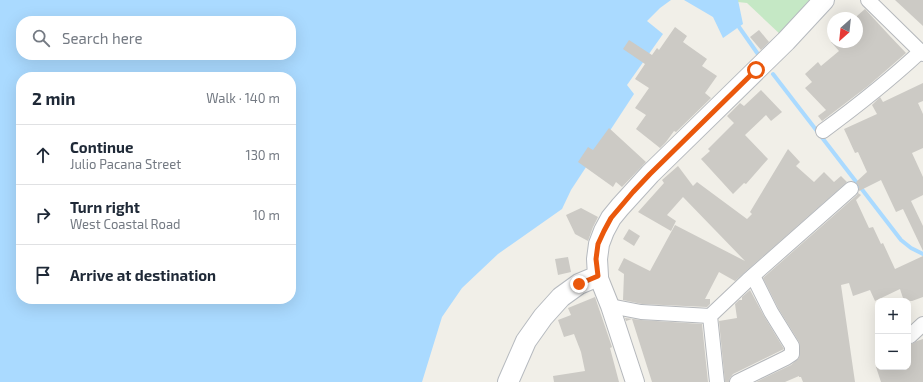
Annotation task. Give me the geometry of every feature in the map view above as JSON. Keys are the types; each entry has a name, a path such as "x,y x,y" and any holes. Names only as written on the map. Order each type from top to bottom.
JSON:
{"main road":[{"path":"508,382 526,341 543,317 561,298 579,284 598,276 596,259 598,244 611,218 620,207 650,174 786,41 824,0"}],"street":[{"path":"824,131 922,52 868,0"},
{"path":"610,306 641,312 710,316 851,188"},
{"path":"598,276 610,306 635,382"},
{"path":"737,382 792,354 792,346 771,312 753,276"},
{"path":"710,316 717,382"},
{"path":"911,335 923,324"}],"green space":[{"path":"738,0 813,0 782,36 747,3 738,2"}],"water":[{"path":"0,0 671,0 660,8 647,21 663,34 627,85 634,94 571,190 562,209 498,254 462,288 442,317 422,382 0,382"},
{"path":"684,0 738,0 743,24 723,38 713,17"}],"building":[{"path":"895,0 923,0 923,26"},
{"path":"865,9 906,53 868,86 822,121 818,116 826,110 805,88 812,82 805,74 818,62 821,66 839,51 836,48 863,48 863,12 862,12"},
{"path":"675,27 687,36 683,42 707,59 702,66 717,76 705,93 711,98 676,132 674,131 660,148 636,129 646,115 635,108 649,88 635,79 645,64 623,49 629,40 652,55 657,48 659,50"},
{"path":"759,30 769,42 761,50 750,37"},
{"path":"923,83 923,101 918,103 923,114 923,148 912,153 923,177 923,195 911,201 923,226 923,251 903,209 896,212 881,180 859,191 859,187 856,182 867,172 858,152 855,153 844,129 877,114 872,105 880,97 883,102"},
{"path":"761,90 782,112 771,121 766,115 745,135 768,159 746,184 744,183 733,194 701,159 710,151 708,149 734,123 727,116 740,103 744,106"},
{"path":"609,128 646,162 622,187 616,182 613,187 578,162 588,147 593,150"},
{"path":"788,149 800,162 796,166 814,182 824,172 834,182 841,176 847,182 735,281 719,272 705,299 710,299 710,304 707,307 642,304 623,300 624,274 618,270 624,258 650,271 675,225 745,261 683,197 667,215 676,221 671,231 638,212 664,183 662,180 678,166 693,186 697,182 747,219 752,214 750,212"},
{"path":"858,193 861,195 856,200 869,228 873,227 881,244 883,243 895,269 923,256 923,297 911,301 911,298 903,298 900,289 881,298 875,298 875,301 870,290 853,296 849,283 841,285 855,382 803,382 799,376 785,382 756,382 791,365 799,358 800,354 799,342 778,308 763,278"},
{"path":"581,208 598,217 588,241 575,234 566,215"},
{"path":"629,229 640,236 634,246 623,239"},
{"path":"568,257 571,272 558,275 555,259"},
{"path":"750,290 784,349 733,374 729,382 725,382 719,321 737,318 735,304 739,300 742,300 742,297"},
{"path":"595,297 612,347 610,348 619,382 554,382 553,376 585,371 581,352 574,334 564,337 558,320 571,315 568,308"},
{"path":"625,318 702,324 708,382 652,382 632,319 626,321"},
{"path":"923,339 923,382 881,382 877,370 911,370 911,344"}],"waterway":[{"path":"739,27 760,57"},
{"path":"773,74 901,240 911,248 923,254"}],"route":[{"path":"579,284 598,276 596,259 598,244 611,218 620,207 650,174 756,70"}]}
